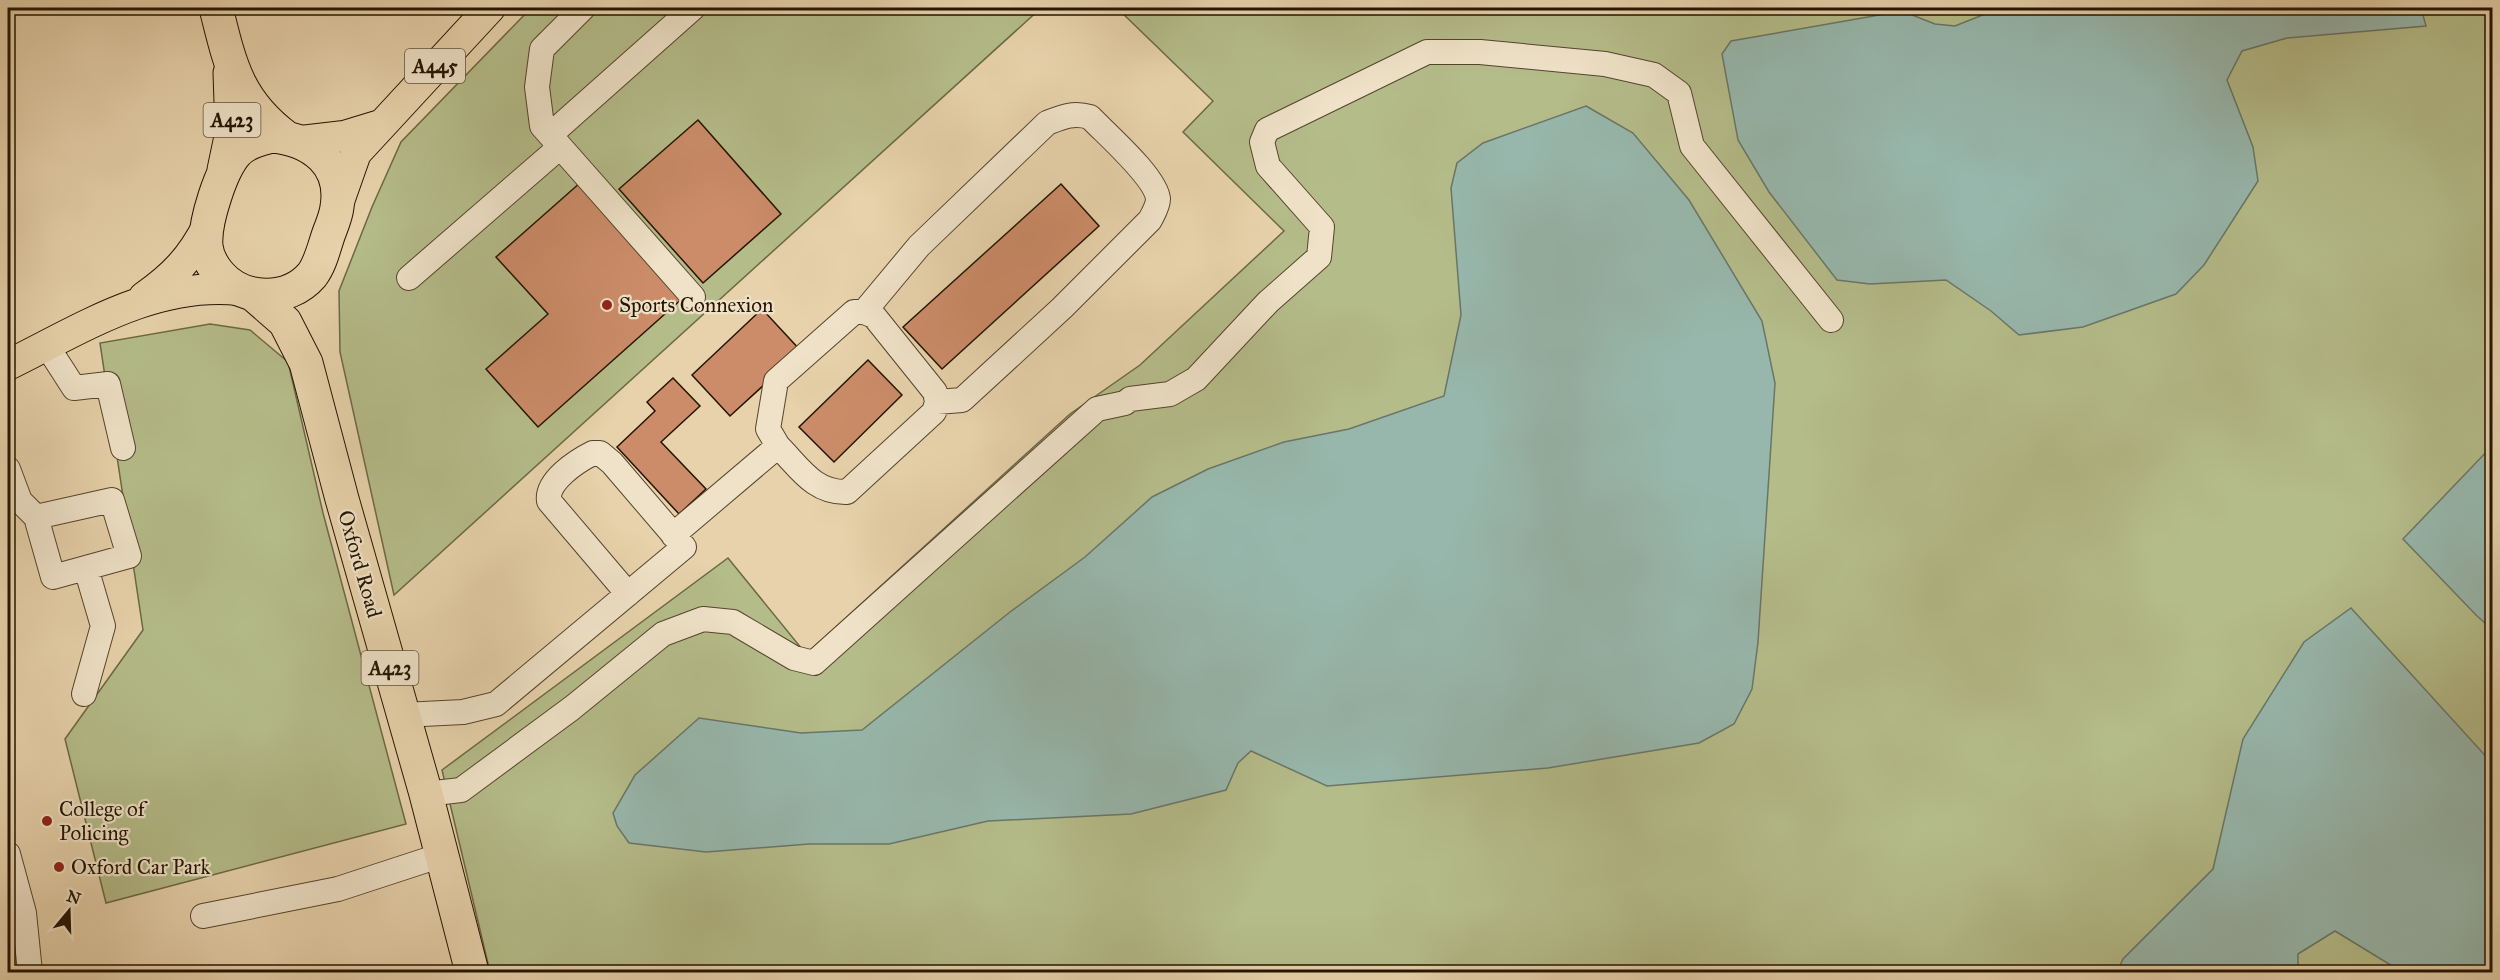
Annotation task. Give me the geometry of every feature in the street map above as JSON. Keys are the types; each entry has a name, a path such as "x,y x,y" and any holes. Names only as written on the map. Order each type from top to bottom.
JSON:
{"highway":[{"name":"A423","path":"216,8 229,61 243,92 259,114 294,140"},
{"name":"A423","path":"222,178 232,132 229,61"},
{"path":"273,136 294,140 314,148 330,166 338,192 337,208 319,264 306,280 286,292 247,293 229,284 213,266 206,248 208,225 222,178 236,153 256,140 273,136"},
{"name":"Oxford Road","path":"306,363 308,307 319,264"},
{"name":"Oxford Road","path":"247,293 285,322 306,363 426,794 472,972"}],"main road":[{"name":"A445","path":"337,208 356,153 490,8"},
{"path":"294,140 344,136 381,125"},
{"path":"8,365 137,303 185,263 208,225"},
{"path":"137,303 186,291 220,288 247,293"}],"lane":[{"path":"583,8 542,49 537,87 542,126 693,297"},
{"path":"408,278 693,8"},
{"path":"426,794 461,790 572,708 663,634 703,619 733,622 794,658 814,663 1097,409 1125,403 1130,399 1170,394 1196,380 1268,302 1319,257 1322,227 1268,166 1262,142 1267,130 1427,52 1480,52 1605,64 1654,75 1679,93 1692,146 1831,320"},
{"path":"864,312 919,246 1047,123 1066,115 1079,114 1089,117 1137,165 1156,190 1158,202 1150,220 1062,308 962,400 937,402"},
{"path":"854,312 864,312 874,316 935,392 937,402 934,412 847,492 832,492 818,486 778,446 768,429 777,381 854,312"},
{"path":"47,346 74,388 108,384 123,448"},
{"path":"403,715 463,712 496,704 628,594 679,541 778,446"},
{"path":"628,594 549,501 550,488 586,456 600,453 612,463 679,541"},
{"path":"8,469 20,501 36,517 53,577 129,556 111,500 36,517"},
{"path":"84,694 103,626 86,568"},
{"path":"8,854 24,913 30,972"},
{"path":"203,916 338,889 442,855"}],"green space":[{"path":"531,8 1041,8 394,595 340,352 339,291 372,207 401,142"},
{"path":"1117,8 2492,8 2492,972 490,972 442,770 728,558 806,654 1070,414 1140,365 1284,231 1183,132 1213,101"},
{"path":"210,324 250,330 288,362 323,513 406,824 106,903 65,739 143,630 100,343"}],"water":[{"path":"2000,8 2421,8 2426,26 2287,38 2242,51 2227,80 2253,147 2258,181 2204,265 2176,294 2083,327 2019,335 1991,311 1946,280 1870,284 1837,280 1769,192 1738,140 1722,54 1731,41 1902,11 1935,24 1955,26"},
{"path":"1586,106 1633,133 1689,200 1762,321 1775,383 1758,642 1752,689 1734,724 1699,743 1548,768 1327,786 1251,751 1238,763 1226,790 1131,814 988,821 889,844 809,844 706,852 629,843 617,826 613,813 635,775 699,718 801,733 862,730 1010,612 1085,557 1152,497 1208,469 1284,442 1349,429 1444,396 1461,315 1451,188 1457,163 1483,143"},
{"path":"2492,446 2492,629 2403,539"},
{"path":"2351,608 2492,763 2492,972 2402,972 2335,931 2298,954 2298,972 2117,972 2123,959 2213,869 2243,739 2304,642"}],"building":[{"name":"Sports Connexion","path":"698,120 781,214 703,283 619,189"},
{"name":"Sports Connexion","path":"581,182 684,297 538,427 486,369 548,314 496,257"},
{"path":"1061,184 1099,226 942,369 903,327"},
{"path":"762,309 801,351 730,416 692,375"},
{"path":"868,360 902,395 834,462 799,427"},
{"path":"673,378 700,406 661,442 706,489 679,514 617,447 655,411 647,402"}],"place":[{"name":"Sports Connexion","path":"607,305"},
{"name":"College of Policing","path":"47,821"},
{"name":"Oxford Car Park","path":"59,867"}]}
